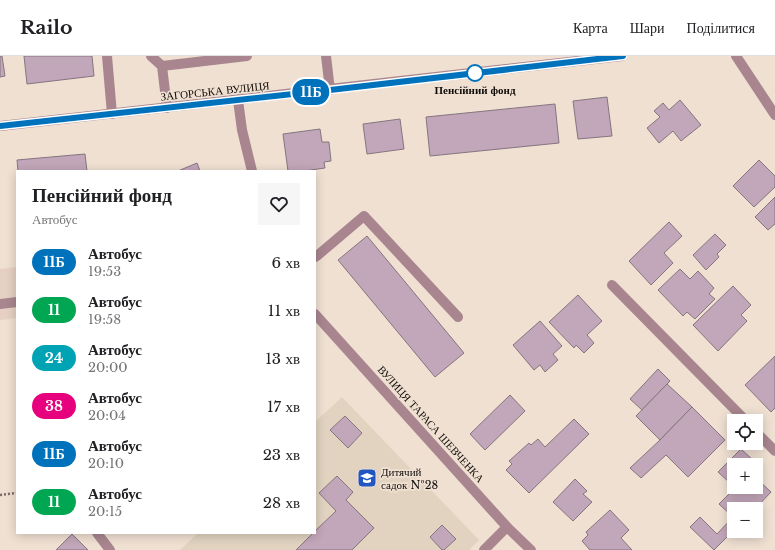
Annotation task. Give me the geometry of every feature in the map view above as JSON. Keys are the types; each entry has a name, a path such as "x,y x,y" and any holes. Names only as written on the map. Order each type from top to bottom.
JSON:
{"street":[{"path":"107,56 112,114"},
{"path":"152,56 162,66 167,108"},
{"path":"162,66 247,56"},
{"path":"326,56 330,90"},
{"name":"ЗАГОРСЬКА ВУЛИЦЯ","path":"0,126 622,56"},
{"path":"736,56 775,115"},
{"path":"238,100 242,130 252,170"},
{"path":"316,256 364,216 458,317"},
{"path":"612,285 739,414"},
{"path":"0,304 16,302"},
{"name":"ВУЛИЦЯ ТАРАСА ШЕВЧЕНКА","path":"316,315 507,526 531,550"},
{"path":"763,439 775,451"},
{"path":"484,550 507,526"},
{"path":"98,534 110,550"}],"path":[{"path":"0,495 16,493"}],"shaded area":[{"path":"16,267 16,318 0,320 0,269"},
{"name":"Дитячий садок №28","path":"342,397 479,540 469,550 180,550 197,534 316,534 316,421"}],"building":[{"path":"0,56 2,56 5,76 0,77"},
{"path":"24,56 92,56 94,76 27,84"},
{"path":"607,97 612,136 578,139 573,101"},
{"path":"680,100 701,125 681,141 673,131 659,143 647,128 660,117 654,111 663,103 669,110"},
{"path":"555,104 559,143 430,156 426,117"},
{"path":"400,119 404,149 367,154 363,124"},
{"path":"320,129 322,142 329,142 331,161 324,162 325,168 311,170 288,170 283,134"},
{"path":"85,154 87,170 18,170 17,160"},
{"path":"759,160 775,176 775,187 754,207 733,186"},
{"path":"197,163 200,170 180,170"},
{"path":"775,197 775,224 768,230 755,217"},
{"path":"669,222 682,236 664,253 673,263 651,285 629,261"},
{"path":"715,234 726,245 717,254 719,257 706,270 693,255"},
{"path":"367,236 464,353 435,377 338,260"},
{"path":"680,269 690,279 698,271 714,288 709,294 715,299 695,319 687,312 683,316 658,290"},
{"path":"733,286 751,305 741,315 747,321 718,351 693,325"},
{"path":"578,295 602,321 587,335 594,343 584,353 576,345 574,348 549,322"},
{"path":"540,321 562,346 553,354 558,360 545,372 540,365 534,370 513,345"},
{"path":"775,356 775,408 771,412 745,385"},
{"path":"658,369 670,381 642,410 630,399"},
{"path":"667,384 692,407 660,440 636,416"},
{"path":"510,395 525,411 485,450 470,434"},
{"path":"692,407 725,440 688,477 666,455 641,478 630,468"},
{"path":"345,416 362,433 348,448 330,430"},
{"path":"574,419 589,434 529,493 506,470 512,464 509,461 529,443 531,445 538,439 545,447"},
{"path":"740,450 742,450 751,458 732,458"},
{"path":"727,463 727,480 718,472"},
{"path":"337,476 353,492 346,500 374,528 352,550 296,550 312,534 316,534 316,530 336,511 319,493"},
{"path":"575,479 587,491 583,494 592,502 573,521 553,502"},
{"path":"763,485 771,492 762,502 727,502 727,511 719,504 729,494 763,494"},
{"path":"610,510 629,530 621,538 632,550 590,550 582,541 588,535 586,532"},
{"path":"700,517 717,534 727,523 727,537 714,550 690,527"},
{"path":"442,525 456,539 444,550 442,550 430,537"},
{"path":"72,534 88,550 56,550"}],"bus line":[{"name":"11Б","path":"0,126 623,56"}],"place":[{"name":"Пенсійний фонд","path":"475,73"},
{"name":"Дитячий садок №28","path":"367,478"}]}
